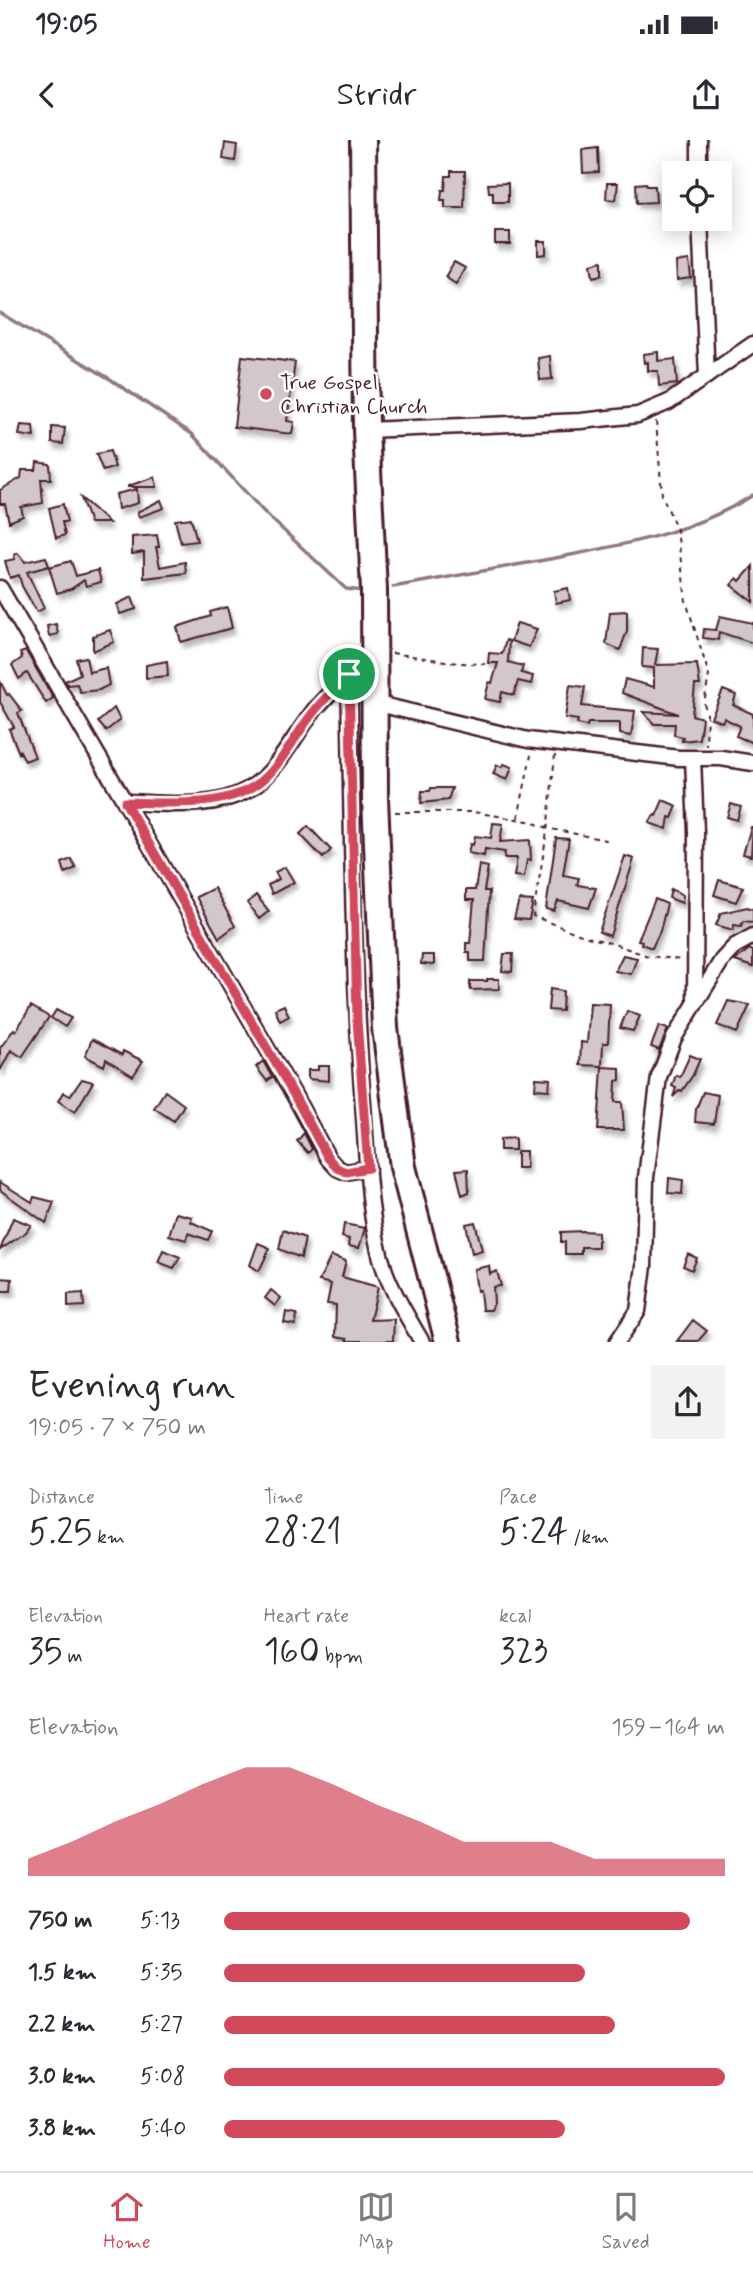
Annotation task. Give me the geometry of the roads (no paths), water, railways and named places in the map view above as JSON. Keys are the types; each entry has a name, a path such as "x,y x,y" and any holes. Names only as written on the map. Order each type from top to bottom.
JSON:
{"highway":[{"path":"363,140 366,430 374,590 378,881 386,1038 402,1167 448,1342"}],"street":[{"path":"699,140 699,161"},
{"path":"701,231 707,376"},
{"path":"366,430 606,419 638,415 669,402 753,344"},
{"path":"0,588 328,1158 337,1168 346,1172 368,1168"},
{"path":"125,802 174,804 214,801 245,791 268,776 316,709 373,651"},
{"path":"349,674 357,1020 368,1168 385,1270 397,1299 422,1342"},
{"path":"374,703 535,740 753,763"},
{"path":"695,1001 699,758"},
{"path":"617,1342 638,1311 644,1266 646,1177 659,1077 674,1038 722,960 735,946 753,936"}],"waterway":[{"path":"0,313 110,379 192,434 264,512 346,589 363,591"},
{"path":"393,587 561,557 660,535 708,518 753,495"}],"place":[{"name":"True Gospel Christian Church","path":"266,394"}]}
